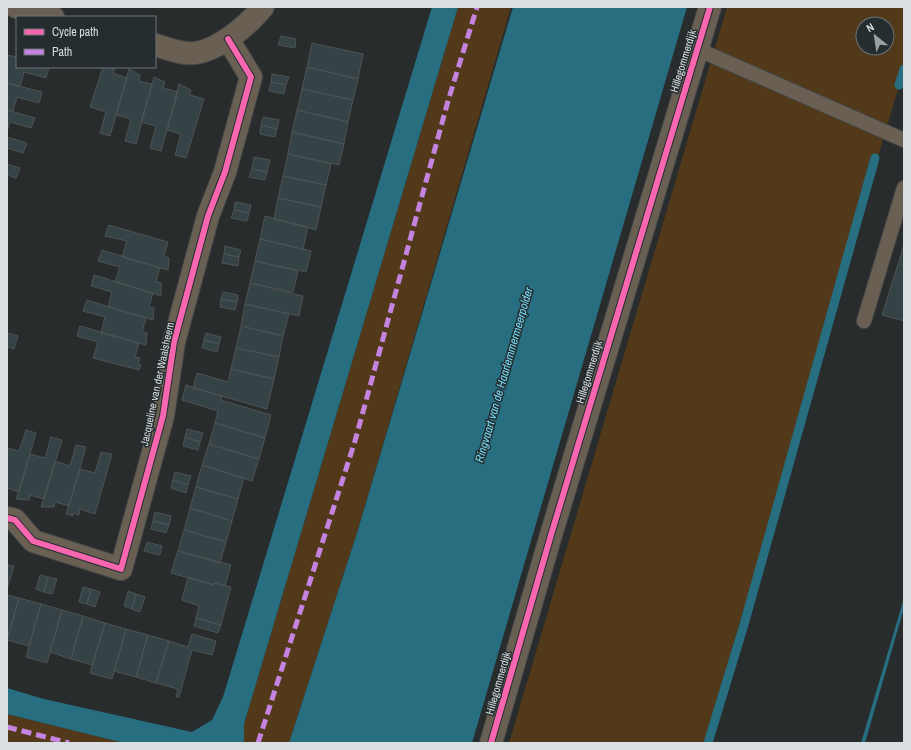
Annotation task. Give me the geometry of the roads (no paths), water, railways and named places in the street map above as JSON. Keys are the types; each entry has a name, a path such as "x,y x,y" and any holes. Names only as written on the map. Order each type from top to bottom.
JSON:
{"street":[{"path":"16,7 49,16"},
{"path":"156,45 182,52 195,53 228,39 252,20 263,7"},
{"name":"Hillegommerdijk","path":"492,743 550,535 710,7"},
{"name":"Jacqueline van der Waalsheem","path":"7,518 15,520 33,541 122,569 163,416 174,342 208,216 225,172 251,77 228,39"}],"lane":[{"path":"697,49 904,140"},
{"path":"864,321 904,188"}],"water":[{"path":"432,7 458,7 244,724 244,741 241,743 124,743 7,714 7,688 44,699 192,732 212,720 223,697"},
{"name":"Ringvaart van de Haarlemmermeerpolder","path":"513,7 687,7 472,743 289,743 357,533"},
{"path":"904,598 904,608 865,743 861,743"}],"waterway":[{"path":"899,85 904,69"},
{"path":"708,743 743,628 875,158"}]}
